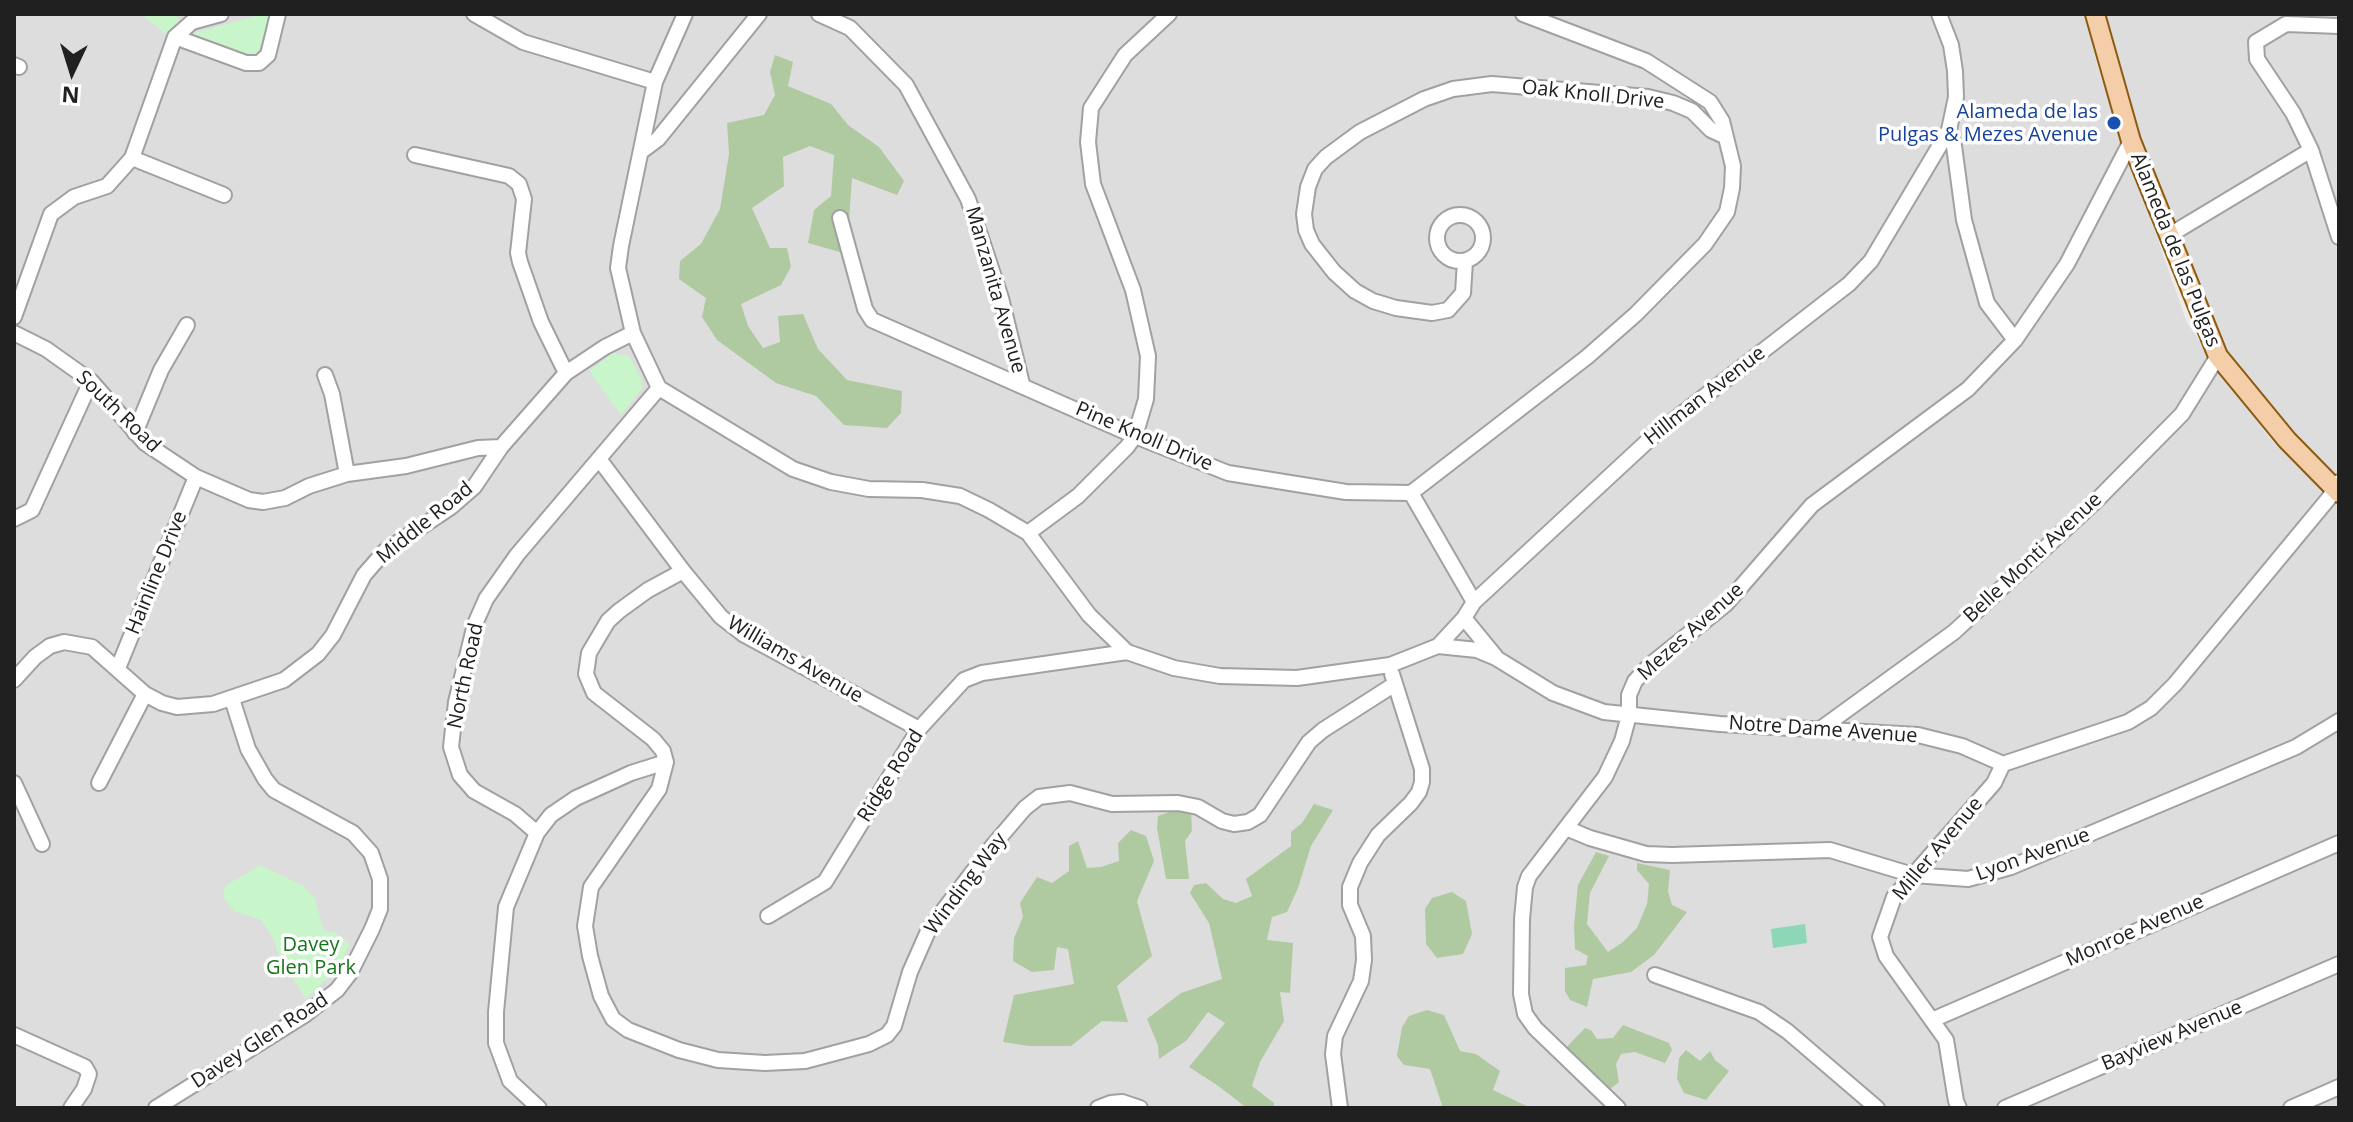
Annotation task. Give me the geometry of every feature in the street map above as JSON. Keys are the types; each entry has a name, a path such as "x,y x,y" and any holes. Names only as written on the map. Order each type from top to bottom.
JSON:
{"main road":[{"name":"Alameda de las Pulgas","path":"2095,14 2131,141 2218,356 2287,440 2338,488"}],"street":[{"path":"14,317 51,214 74,197 107,186 132,158 175,37 192,22 221,14"},
{"path":"175,37 246,63 259,63 268,55 278,14"},
{"path":"474,14 523,42 655,82"},
{"path":"659,388 633,333 618,268 655,82 685,14"},
{"path":"642,151 658,139 759,14"},
{"name":"Manzanita Avenue","path":"819,14 850,28 906,85 968,199 1001,298 1022,384"},
{"path":"1028,533 1100,477 1135,436 1146,399 1148,356 1133,290 1093,184 1088,142 1091,108 1125,55 1169,14"},
{"path":"1474,602 1411,493 1587,357 1636,314 1705,244 1727,212 1732,188 1733,166 1722,121 1710,102 1646,61 1523,14"},
{"path":"1939,14 1951,45 1955,71 1956,97 1949,130 1964,220 1987,303 2015,340"},
{"path":"2339,26 2286,24 2256,42 2257,59 2293,113 2311,150 2339,237"},
{"name":"Oak Knoll Drive","path":"1465,261 1463,293 1448,310 1432,313 1396,308 1355,291 1334,272 1312,244 1306,230 1304,214 1308,187 1315,169 1360,132 1424,99 1453,89 1492,84 1648,97 1692,111 1711,130 1724,136"},
{"name":"Hillman Avenue","path":"1438,646 1474,602 1652,437 1849,284 1871,261 1949,130"},
{"name":"Mezes Avenue","path":"1618,1108 1535,1028 1525,1014 1522,1004 1525,887 1529,876 1605,777 1622,741 1629,715 1629,695 1635,681 1650,665 1726,604 1812,505 1968,389 2015,340 2067,264 2131,141"},
{"path":"2168,236 2311,150"},
{"path":"415,155 509,176 519,184 524,199 518,253 520,262 541,322 566,373"},
{"path":"132,158 224,195"},
{"name":"Pine Knoll Drive","path":"840,218 865,309 872,320 1135,436 1228,473 1346,492 1411,493"},
{"path":"135,433 161,370 187,325"},
{"name":"South Road","path":"14,333 46,349 91,381 145,443 196,477 249,500 263,502 285,498 309,486 347,474 406,466 478,448 501,447"},
{"name":"Middle Road","path":"14,680 35,657 50,646 64,642 92,647 145,694 177,707 194,707 232,699 284,680 318,654 333,635 364,575 385,551 451,507 474,487 501,447 566,373 633,333"},
{"name":"Belle Monti Avenue","path":"1819,730 1954,632 2097,500 2182,414 2218,356"},
{"path":"325,375 332,394 347,474"},
{"path":"14,519 32,510 91,381"},
{"name":"North Road","path":"537,833 515,814 474,791 460,775 451,747 456,702 475,624 486,599 517,555 659,388"},
{"name":"Notre Dame Avenue","path":"659,388 793,469 831,482 869,489 922,490 960,496 1028,533 1100,628 1127,652 1174,668 1220,676 1269,679 1335,674 1390,665 1438,646 1477,650 1553,693 1585,706 1629,715 1918,735 1962,746 2003,764"},
{"name":"Williams Avenue","path":"599,459 721,617 743,634 919,729"},
{"name":"Hainline Drive","path":"118,668 196,477"},
{"path":"2003,764 2128,722 2151,708 2175,684 2338,488"},
{"path":"539,1108 510,1081 496,1043 506,907 537,833 551,815 576,798 631,773 666,762 663,751 653,739 594,693 586,674 587,663 599,635 619,611 683,571"},
{"name":"Notre Dame Avenue","path":"1464,618 1496,658"},
{"path":"1091,656 1100,628"},
{"name":"Ridge Road","path":"768,916 825,882 919,729 964,680 982,673 1127,652"},
{"path":"1340,1108 1333,1054 1335,1036 1361,981 1364,960 1363,936 1350,905 1350,887 1360,863 1378,835 1411,803 1422,782 1422,769 1390,665"},
{"name":"Winding Way","path":"666,762 659,789 591,887 585,926 601,996 613,1019 628,1030 679,1050 718,1060 765,1063 805,1061 869,1044 887,1035 894,1026 910,972 929,929 995,843 1025,808 1039,797 1070,793 1112,804 1178,803 1198,807 1222,821 1234,824 1248,822 1260,815 1309,742 1395,684"},
{"path":"99,783 145,694"},
{"name":"Davey Glen Road","path":"156,1108 306,1014 337,990 350,973 380,909 380,879 371,853 340,824 274,790 248,749 232,699"},
{"name":"Lyon Avenue","path":"1566,828 1646,854 1830,850 1913,875 1968,879 2011,867 2296,747 2339,721"},
{"name":"Miller Avenue","path":"1959,1108 1949,1048 1886,956 1881,945 1881,930 1894,897 1994,783 2003,764"},
{"path":"14,783 42,844"},
{"name":"Monroe Avenue","path":"1932,1020 2339,843"},
{"name":"Bayview Avenue","path":"2005,1108 2339,964"},
{"path":"1655,975 1759,1012 1787,1031 1877,1108"},
{"path":"14,1035 85,1067 89,1074 84,1089 71,1108"},
{"path":"2291,1108 2338,1090"},
{"path":"1098,1108 1122,1102 1140,1108"}],"shaded area":[{"path":"14,14 2084,14 2099,71 2187,323 2267,435 2339,507 2339,1108 14,1108"},
{"path":"2103,14 2339,14 2339,477 2302,443 2220,348 2169,223"}],"green space":[{"path":"141,14 173,14 194,33 272,14 255,60 167,35"},
{"path":"775,55 793,62 788,86 831,104 848,125 879,147 904,181 897,195 852,178 849,221 853,242 843,253 808,243 814,210 831,196 834,155 810,146 783,157 784,186 752,208 770,248 787,248 791,267 781,285 741,304 748,326 763,348 780,342 778,316 803,314 818,349 847,380 902,391 901,413 887,428 844,425 816,396 776,383 717,340 702,317 706,298 679,279 680,261 701,244 720,209 729,154 727,123 764,115 775,95 770,72"},
{"path":"613,353 629,356 641,378 642,389 621,415 589,371"},
{"path":"1314,804 1333,810 1311,846 1287,912 1272,917 1267,940 1293,943 1290,993 1280,992 1284,1021 1260,1062 1252,1086 1274,1103 1274,1108 1247,1108 1189,1067 1225,1023 1208,1012 1187,1040 1159,1059 1158,1045 1147,1019 1181,993 1222,979 1209,923 1190,893 1194,885 1206,883 1223,899 1236,903 1252,896 1246,879 1291,846 1291,832 1302,823"},
{"path":"1172,811 1191,812 1192,831 1185,841 1189,879 1166,879 1157,828 1158,816"},
{"path":"1131,830 1146,836 1154,861 1137,901 1152,956 1117,986 1128,1022 1102,1021 1071,1046 1029,1046 1003,1042 1014,995 1074,984 1068,949 1057,947 1054,970 1032,972 1013,961 1014,938 1023,917 1020,903 1037,877 1052,883 1069,871 1069,846 1078,841 1087,868 1101,867 1119,861 1118,843"},
{"path":"1596,852 1609,856 1590,893 1587,924 1608,952 1637,928 1647,904 1649,884 1637,870 1637,863 1670,870 1668,891 1672,905 1687,912 1654,955 1631,972 1593,979 1587,1007 1570,1000 1565,991 1565,968 1586,965 1588,956 1575,949 1574,926 1578,885"},
{"name":"Davey Glen Park","path":"260,865 303,886 315,899 324,931 335,932 350,944 337,969 306,999 279,958 274,939 261,920 234,911 223,897 225,886"},
{"path":"1452,892 1466,901 1472,934 1463,954 1437,958 1426,944 1425,909 1432,898"},
{"path":"1805,924 1807,943 1773,948 1771,929"},
{"path":"1427,1010 1444,1015 1460,1051 1476,1054 1500,1071 1493,1090 1531,1108 1443,1108 1430,1069 1404,1065 1397,1056 1402,1027 1409,1016"},
{"path":"1623,1025 1669,1043 1672,1050 1665,1063 1635,1052 1621,1054 1616,1064 1619,1082 1610,1089 1576,1064 1565,1049 1585,1028 1591,1030 1597,1039 1613,1038"},
{"path":"1686,1050 1700,1061 1710,1051 1715,1060 1729,1071 1706,1100 1684,1093 1677,1079 1679,1058"}],"place":[{"name":"Alameda de las Pulgas & Mezes Avenue","path":"2114,123"}]}
